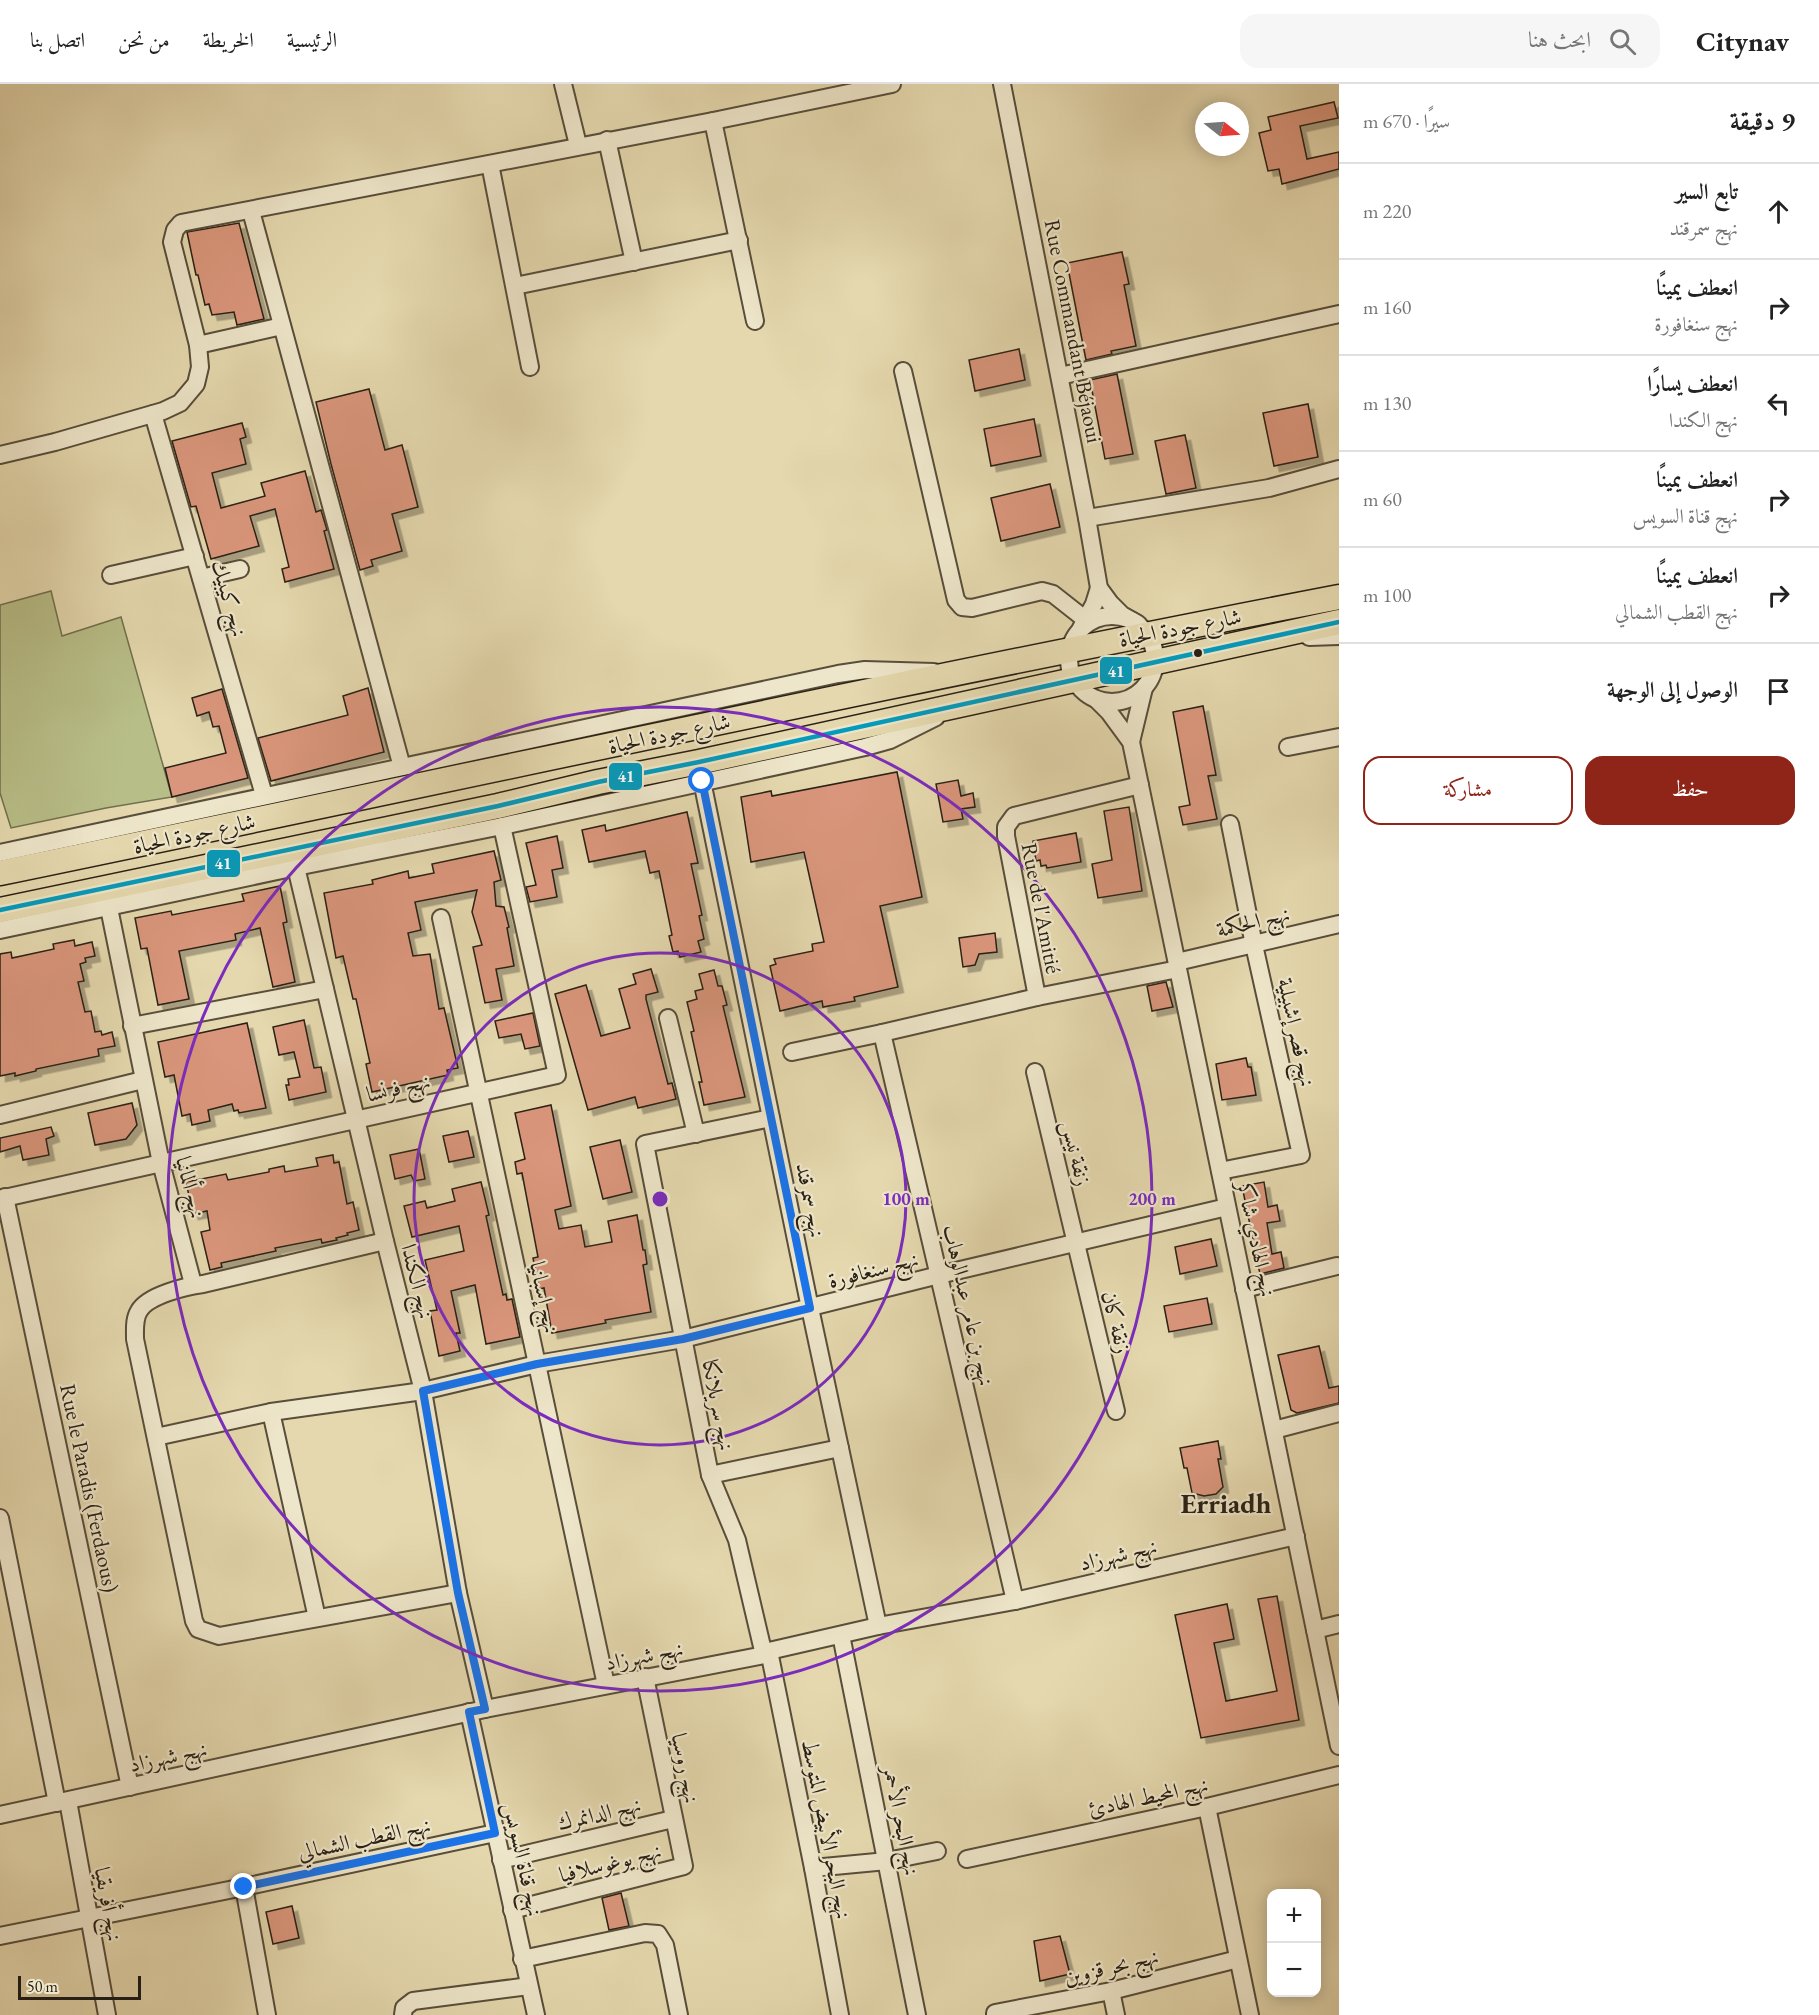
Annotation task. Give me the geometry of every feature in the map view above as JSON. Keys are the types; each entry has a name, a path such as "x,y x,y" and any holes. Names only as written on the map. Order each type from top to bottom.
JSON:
{"highway":[{"name":"شارع جودة الحياة","path":"0,873 693,727 959,674 1073,642 1339,597"},
{"name":"شارع جودة الحياة","path":"0,910 487,808 1339,622"}],"street":[{"path":"563,84 578,145"},
{"path":"0,455 153,414 180,403 196,384 200,367 198,345 172,242 175,230 181,223 578,145 713,121 892,84"},
{"name":"Rue Commandant Béjaoui","path":"1002,84 1099,588"},
{"path":"713,121 755,321"},
{"path":"607,140 634,262"},
{"path":"490,164 530,367"},
{"path":"251,211 402,767"},
{"path":"515,286 739,240"},
{"path":"1060,376 1339,314"},
{"path":"198,345 282,326"},
{"path":"903,371 956,600 962,607 972,608 1042,591 1053,594 1086,620"},
{"name":"نهج كيبيك","path":"153,414 264,795"},
{"path":"1087,518 1269,488 1339,469"},
{"path":"111,575 195,556"},
{"path":"201,578 240,569"},
{"path":"1096,699 1109,702 1122,701 1134,696 1144,688 1152,676 1155,662 1154,647 1142,629 1116,609 1099,588 1086,620 1073,642 1070,666 1075,681 1084,692 1096,699 1109,712 1131,741"},
{"path":"1260,638 1339,636"},
{"path":"0,853 838,674 865,670 918,670 959,674"},
{"path":"1131,741 1144,688"},
{"path":"0,930 502,826 890,740 956,707"},
{"path":"1288,747 1339,737"},
{"name":"نهج الهادي شاكر","path":"1131,741 1339,1746"},
{"name":"نهج سمرقند","path":"702,781 878,1626"},
{"name":"Rue de l'Amitié","path":"1036,997 1006,836 1010,820 1014,816 1140,785"},
{"path":"1230,824 1254,945"},
{"name":"نهج فرنسا","path":"3,1198 557,1075 502,826"},
{"name":"نهج الكندا","path":"296,867 423,1391 477,1711"},
{"name":"نهج ألمانيا","path":"110,908 161,1163 193,1284"},
{"name":"نهج إسبانيا","path":"441,918 606,1685"},
{"name":"نهج الحكمة","path":"1177,965 1339,924"},
{"name":"نهج قصر إشبيلية","path":"1220,1171 1301,1155 1254,945"},
{"path":"792,1052 1177,965"},
{"path":"132,1026 325,989"},
{"path":"668,1018 696,1134"},
{"name":"نهج بن عامر عبدالوهاب","path":"882,1033 1015,1601"},
{"name":"زنقة نيس","path":"1035,1072 1075,1243"},
{"path":"0,1115 143,1080"},
{"name":"نهج سريلانكا","path":"766,1653 737,1540 710,1475 645,1144 771,1118"},
{"name":"Rue le Paradis (Ferdaous)","path":"3,1198 130,1787"},
{"name":"نهج سنغافورة","path":"156,1437 271,1412 423,1391 537,1364 683,1339 939,1275 1227,1207"},
{"path":"385,1241 203,1284 193,1284 149,1301 139,1310 134,1324 135,1339 194,1621 198,1629 219,1636 458,1593"},
{"name":"زنقة كان","path":"1075,1243 1116,1411"},
{"path":"1244,1288 1337,1266"},
{"path":"271,1412 317,1618"},
{"path":"1274,1430 1339,1413"},
{"path":"710,1475 840,1448"},
{"name":"نهج أفريقيا","path":"0,1518 89,1917 107,2015"},
{"name":"نهج شهرزاد","path":"0,1815 477,1711 766,1653 878,1626 1015,1601 1296,1536"},
{"path":"1315,1630 1339,1624"},
{"name":"نهج البحر الأحمر","path":"841,1635 917,2015"},
{"name":"نهج البحر الأبيض المتوسط","path":"766,1653 813,1869 840,2015"},
{"name":"نهج روسيا","path":"645,1677 684,1866"},
{"name":"نهج قناة السويس","path":"477,1711 495,1833 536,2015"},
{"name":"نهج المحيط الهادئ","path":"967,1858 1207,1807 1339,1775"},
{"path":"1207,1807 1250,2015"},
{"name":"نهج الدانمرك","path":"501,1860 673,1819"},
{"name":"نهج القطب الشمالي","path":"0,1936 495,1833"},
{"path":"813,1869 887,1861 937,1851"},
{"name":"نهج يوغوسلافيا","path":"512,1910 684,1866"},
{"path":"244,1887 267,2015"},
{"path":"522,1959 645,1933 658,1934 665,1946 679,2015"},
{"name":"نهج بحر قزوين","path":"995,2015 995,2013 1112,1991 1238,1959"},
{"path":"403,2015 404,2008 413,2001 529,1986"},
{"path":"1112,1991 1116,2015"}],"green space":[{"path":"51,591 62,636 121,617 172,797 11,828 0,793 0,605"}],"building":[{"path":"1334,102 1338,118 1300,126 1307,159 1339,152 1339,169 1282,184 1279,169 1268,171 1259,133 1271,130 1268,117"},
{"path":"239,223 264,319 237,325 234,312 212,315 209,304 205,305 187,232"},
{"path":"1122,252 1129,284 1124,285 1136,346 1111,351 1112,354 1086,360 1067,263"},
{"path":"1019,349 1025,380 975,391 969,360"},
{"path":"1117,374 1133,454 1105,459 1090,380"},
{"path":"369,389 385,450 402,445 418,507 392,514 402,551 371,560 373,566 360,570 316,402"},
{"path":"1308,404 1318,457 1274,466 1263,413"},
{"path":"1034,419 1041,456 991,466 984,429"},
{"path":"242,423 246,437 240,439 246,464 212,473 221,508 265,496 261,483 305,471 316,512 321,510 327,530 324,531 334,569 285,582 282,569 289,567 275,509 250,516 259,546 211,559 196,506 191,507 172,441"},
{"path":"1185,435 1196,488 1166,494 1155,441"},
{"path":"1050,484 1060,527 1001,541 991,498"},
{"path":"368,688 384,752 271,781 258,738 348,715 343,696"},
{"path":"222,689 248,778 172,797 165,768 226,753 219,726 213,727 209,712 197,716 192,698"},
{"path":"1203,706 1216,775 1208,776 1217,819 1183,825 1179,807 1190,805 1173,712"},
{"path":"897,772 922,897 880,906 898,987 854,997 855,1001 823,1007 822,1001 780,1011 770,966 776,964 774,959 813,951 812,944 824,942 804,852 751,862 741,797 771,791 772,796"},
{"path":"958,780 961,796 973,793 975,807 961,809 963,819 943,822 936,784"},
{"path":"1129,807 1142,891 1098,898 1092,864 1112,860 1104,811"},
{"path":"687,812 698,863 691,864 702,915 699,916 704,939 698,941 701,952 680,957 678,951 673,952 669,936 672,935 659,871 650,873 645,851 589,862 582,830 605,825 606,831"},
{"path":"1076,833 1081,862 1047,868 1046,865 1041,866 1040,860 1036,861 1033,841"},
{"path":"557,836 563,868 552,870 557,897 530,902 526,887 536,885 526,843"},
{"path":"494,851 501,880 494,882 496,906 504,907 514,966 496,969 502,1000 485,1003 473,947 482,945 472,912 477,890 415,902 421,930 408,933 413,956 430,954 439,1009 444,1008 458,1068 447,1070 448,1075 372,1092 366,1064 370,1063 356,999 353,999 343,956 336,958 324,893 373,884 372,880 408,871 409,878 434,873 432,864"},
{"path":"280,886 287,922 283,923 295,982 273,987 260,928 235,934 236,940 179,951 189,999 158,1005 147,948 141,949 135,918 171,911 172,915 244,901 242,894"},
{"path":"995,933 997,952 979,954 975,965 963,967 959,938"},
{"path":"74,940 75,946 92,942 95,956 85,958 86,962 80,964 84,981 78,982 85,1012 91,1011 95,1032 101,1031 102,1035 112,1032 115,1046 98,1049 99,1056 36,1069 36,1071 15,1076 15,1073 0,1076 0,954 11,952 12,958 54,949 53,944"},
{"path":"651,969 658,992 646,995 646,999 668,1084 672,1083 676,1099 638,1108 635,1097 588,1110 555,994 586,985 601,1036 630,1028 619,989 636,984 633,974"},
{"path":"714,970 718,986 722,986 727,1005 723,1006 745,1097 704,1105 699,1082 702,1082 691,1032 694,1031 687,1002 697,999 695,991 703,989 699,974"},
{"path":"1166,982 1173,1007 1152,1011 1147,986"},
{"path":"533,1013 540,1046 525,1049 521,1034 499,1038 495,1021"},
{"path":"304,1020 314,1068 321,1067 326,1092 289,1100 286,1085 289,1085 288,1079 300,1077 294,1052 279,1055 273,1027"},
{"path":"247,1023 266,1108 239,1113 238,1110 234,1111 232,1104 208,1110 210,1121 192,1125 190,1114 182,1116 174,1075 165,1077 158,1042"},
{"path":"1246,1058 1248,1067 1251,1067 1256,1095 1222,1100 1216,1064"},
{"path":"132,1103 137,1125 126,1139 95,1145 88,1113"},
{"path":"551,1105 571,1206 555,1210 559,1229 581,1225 585,1247 612,1242 608,1221 637,1215 643,1250 645,1250 647,1264 643,1265 651,1312 552,1333 544,1288 539,1289 533,1258 538,1257 522,1173 517,1174 515,1162 525,1159 515,1113"},
{"path":"51,1127 54,1136 46,1139 49,1155 23,1160 20,1146 0,1152 0,1138"},
{"path":"468,1131 474,1157 449,1162 443,1136"},
{"path":"620,1140 632,1192 603,1199 590,1147"},
{"path":"419,1149 425,1179 414,1181 411,1175 395,1179 390,1155"},
{"path":"333,1155 334,1163 339,1162 347,1204 353,1202 359,1230 336,1238 337,1240 322,1243 321,1239 275,1248 276,1251 221,1263 222,1267 210,1270 201,1232 210,1230 207,1211 193,1214 186,1182 226,1174 228,1180 269,1172 269,1169 284,1166 285,1172 318,1166 316,1158"},
{"path":"481,1182 503,1295 506,1294 507,1300 512,1299 520,1337 486,1344 475,1285 451,1291 460,1333 456,1333 460,1351 439,1356 430,1311 437,1310 425,1260 464,1251 459,1226 412,1237 404,1206 425,1201 427,1208 455,1201 452,1189"},
{"path":"1264,1182 1268,1207 1277,1205 1280,1221 1267,1223 1272,1254 1281,1252 1284,1268 1260,1274 1242,1186"},
{"path":"1211,1239 1217,1266 1180,1274 1175,1247"},
{"path":"1207,1298 1212,1324 1169,1332 1164,1306"},
{"path":"1319,1346 1329,1388 1339,1386 1339,1403 1297,1413 1291,1410 1278,1355"},
{"path":"1218,1441 1221,1459 1218,1459 1223,1487 1216,1494 1204,1496 1192,1493 1180,1448"},
{"path":"1277,1596 1299,1720 1201,1738 1175,1615 1227,1604 1234,1639 1214,1643 1226,1701 1277,1691 1258,1599"},
{"path":"621,1893 629,1926 609,1930 602,1898"},
{"path":"292,1906 299,1938 273,1944 266,1912"},
{"path":"1060,1936 1070,1974 1040,1981 1034,1941"}],"transit line":[{"name":"41","path":"0,910 498,806 598,782 1339,622"}],"district":[{"name":"Erriadh","path":"1226,1503"}],"route":[{"path":"244,1887 495,1833 469,1712 485,1709 458,1593 423,1391 537,1364 683,1339 810,1308 702,781"}]}
